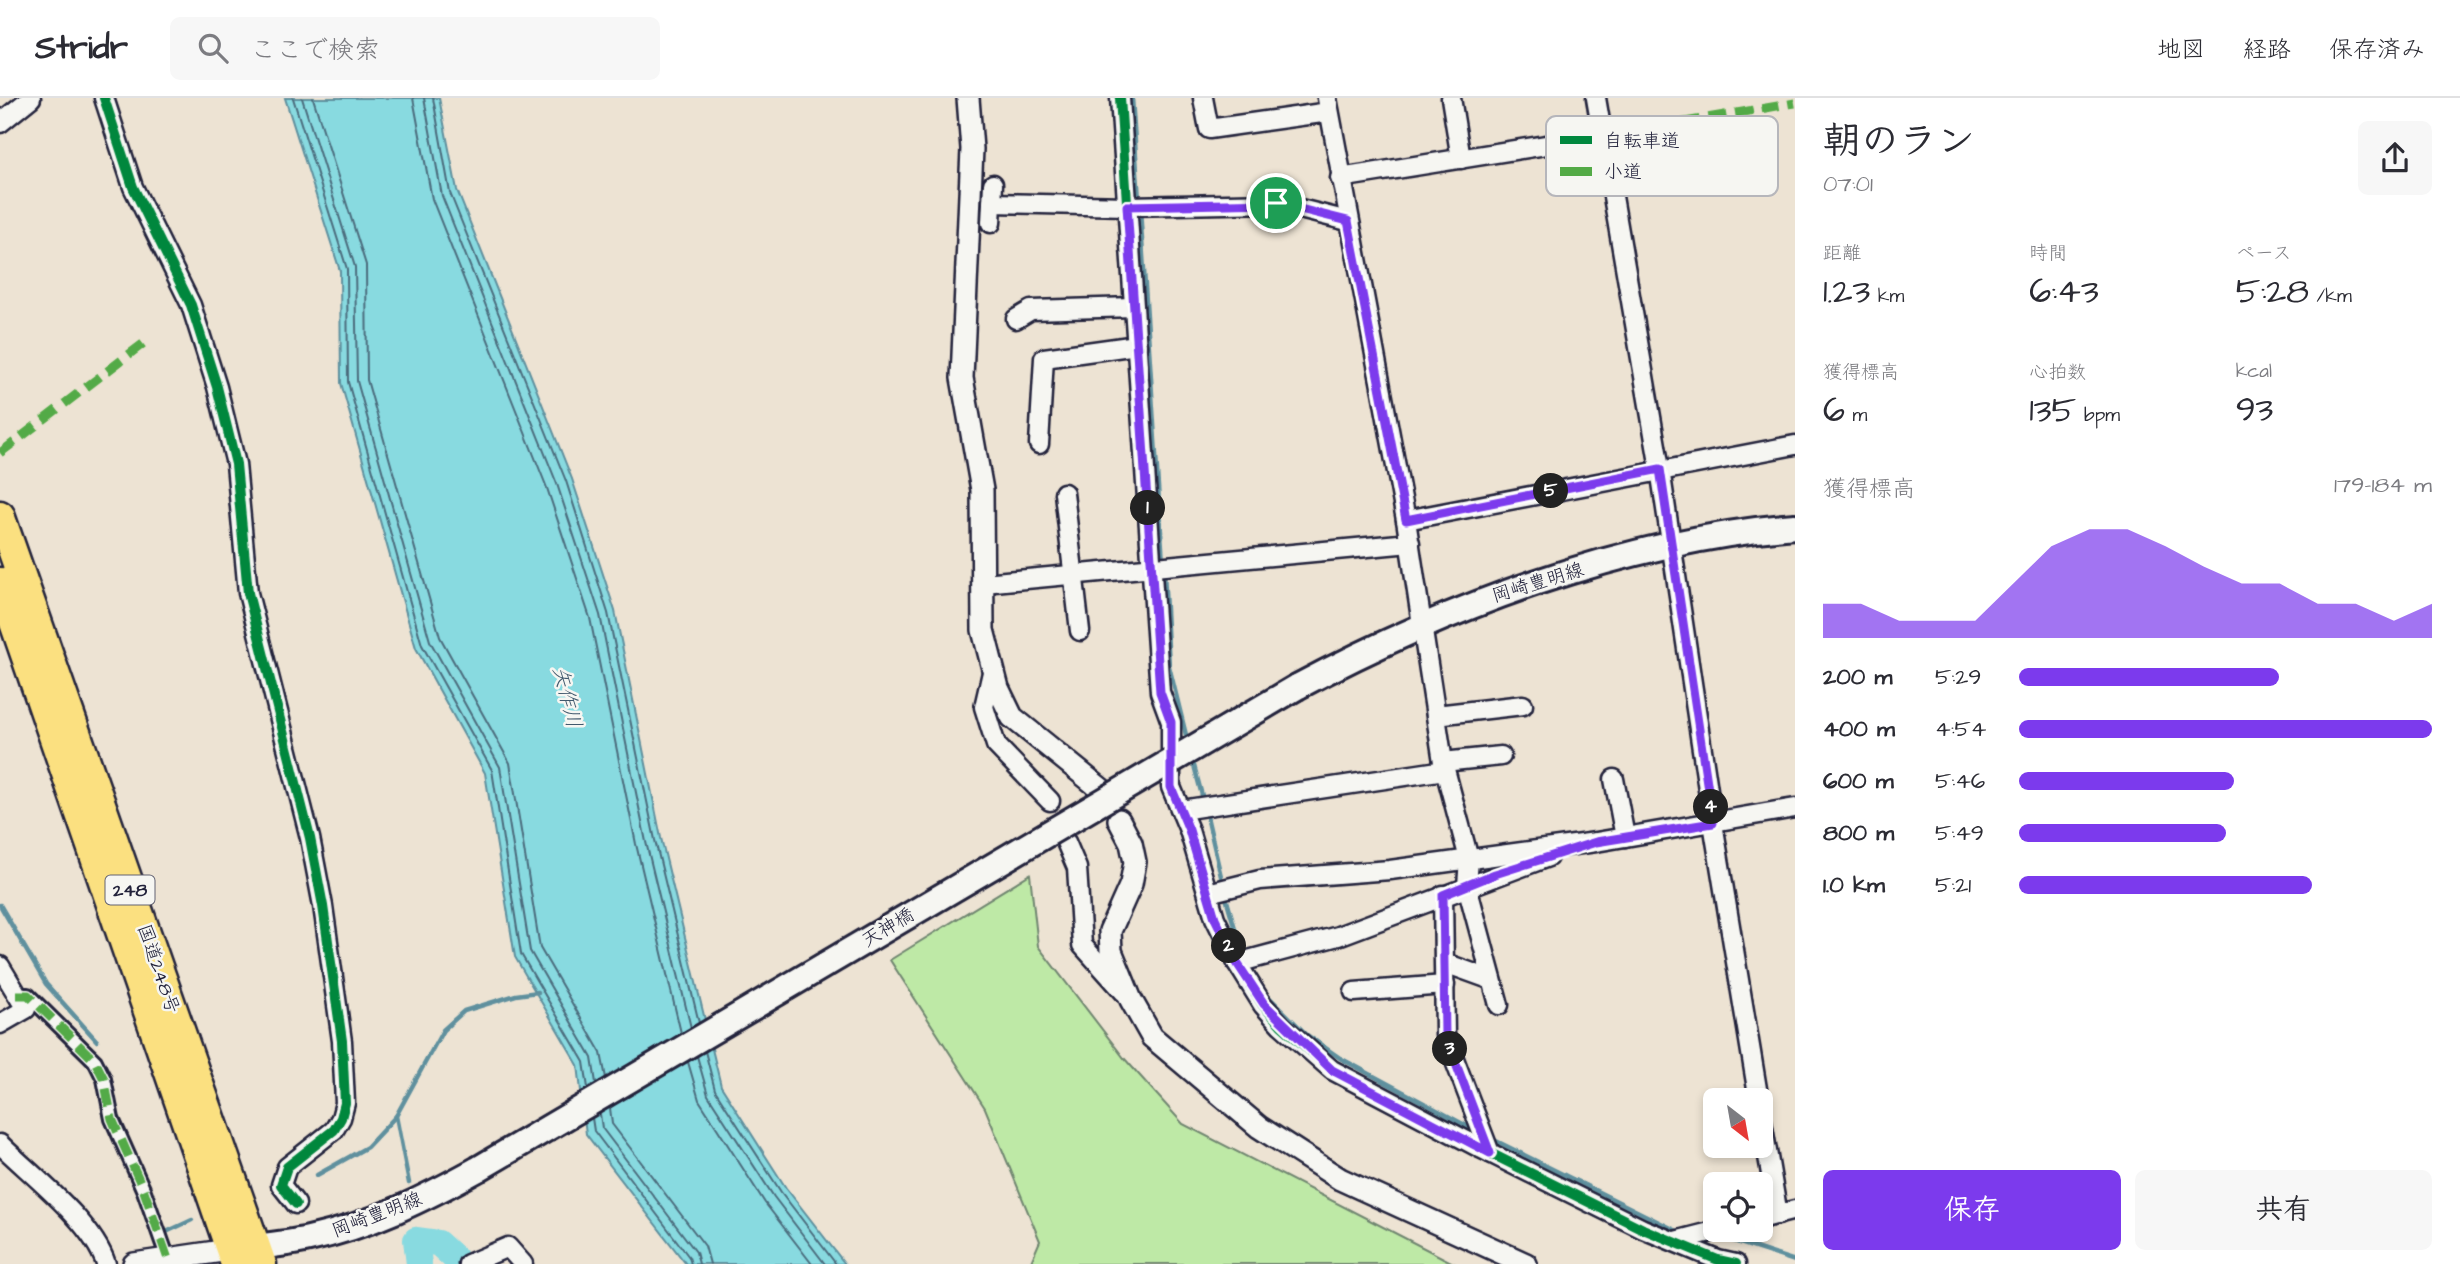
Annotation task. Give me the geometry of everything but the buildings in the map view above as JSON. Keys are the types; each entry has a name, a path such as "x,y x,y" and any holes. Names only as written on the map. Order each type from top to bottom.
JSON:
{"highway":[{"name":"国道248号","path":"0,515 251,1258"},
{"name":"国道248号","path":"0,582 251,1258"}],"main road":[{"name":"岡崎豊明線","path":"1297,687 1421,625 1540,581 1671,546 1795,526"},
{"name":"天神橋","path":"478,1169 1297,687"},
{"name":"岡崎豊明線","path":"251,1258 373,1220 406,1207 478,1169"}],"street":[{"path":"0,123 31,98"},
{"path":"104,98 111,127 133,187 191,305 217,387 236,464 248,593 310,838 323,906 342,1041 345,1102 341,1118 334,1130 287,1167 281,1185 296,1204"},
{"path":"968,98 972,149 962,378 982,490 984,630 998,688 1012,717 1101,789"},
{"path":"1120,98 1160,692 1171,722 1171,787 1181,810 1215,918 1237,963 1281,1025 1332,1070 1490,1153 1675,1241 1718,1260 1736,1264"},
{"path":"1203,98 1209,129 1328,105 1406,520 1444,766 1469,859 1467,886 1499,1005"},
{"path":"1451,98 1461,159"},
{"path":"1596,98 1599,116"},
{"path":"1340,178 1546,145"},
{"path":"991,223 993,184"},
{"path":"1612,196 1660,469 1713,823 1757,1088"},
{"path":"992,203 1127,206 1276,203 1348,221"},
{"path":"1016,319 1031,310 1134,306"},
{"path":"1039,444 1044,358 1137,345"},
{"path":"1406,520 1795,445"},
{"path":"1064,493 1071,574 1080,631"},
{"path":"984,583 1410,543"},
{"path":"993,666 984,707 996,746 1050,801"},
{"path":"1436,715 1523,705"},
{"path":"1181,810 1501,755"},
{"path":"1614,779 1625,837"},
{"path":"1208,893 1260,880 1390,870 1596,842 1795,808"},
{"path":"1119,820 1131,843 1135,862 1130,884 1110,931 1111,951 1131,1000 1152,1037 1259,1127 1340,1179 1526,1264"},
{"path":"1066,842 1077,868 1082,945 1131,1000"},
{"path":"1237,963 1338,936 1467,886 1596,842"},
{"path":"1443,895 1445,1035 1490,1153"},
{"path":"1445,963 1492,980"},
{"path":"0,966 26,1009 0,1024"},
{"path":"1354,992 1445,985"},
{"path":"17,995 28,995 95,1061 104,1079 113,1119 144,1191 167,1259"},
{"path":"0,1144 66,1208 101,1250 106,1264"},
{"path":"1768,1158 1778,1215"},
{"path":"1675,1241 1703,1234"},
{"path":"468,1264 508,1247 523,1264"},
{"path":"134,1264 167,1259 251,1258"}],"green space":[{"path":"1030,874 1038,946 1124,1058 1183,1124 1455,1264 1030,1264 1040,1241 985,1108 890,960"}],"water":[{"name":"矢作川","path":"285,98 439,98 457,190 572,479 615,611 661,838 721,1086 786,1188 845,1264 686,1264 586,1134 578,1065 515,957 485,773 416,648 341,383 340,271"}],"waterway":[{"path":"1132,98 1139,200"},
{"path":"1140,209 1163,563"},
{"path":"1164,572 1169,666 1188,743"},
{"path":"1192,758 1204,803"},
{"path":"1206,812 1223,885"},
{"path":"1225,894 1243,956"},
{"path":"0,905 46,984 97,1041"},
{"path":"409,1183 396,1116 443,1030 464,1011 516,995 538,992"},
{"path":"1265,993 1307,1035 1340,1058 1476,1131"},
{"path":"317,1175 367,1147 396,1116"},
{"path":"1490,1138 1683,1234"},
{"path":"164,1233 192,1220"},
{"path":"416,1229 416,1240"},
{"path":"419,1264 416,1240 438,1243 461,1264"},
{"path":"1737,1242 1795,1261"}],"marked path":[{"path":"1719,116 1795,103"},
{"path":"0,453 144,343"},
{"path":"17,995 28,995 95,1061 104,1079 112,1119 144,1191 168,1259"}],"cycle path":[{"path":"104,98 133,187 191,305 217,387 236,464 248,593 310,838 323,906 342,1041 345,1103 334,1130 287,1167 281,1185 296,1204"},
{"path":"1120,98 1160,692 1171,722 1171,787 1189,830 1215,918 1237,963 1263,1005 1281,1025 1332,1070 1643,1229 1718,1260 1736,1264"}],"route":[{"path":"1276,203 1348,221 1406,520 1660,469 1713,823 1596,842 1495,874 1443,895 1445,1035 1490,1153 1407,1107 1332,1070 1281,1025 1237,963 1215,918 1189,830 1171,787 1171,722 1160,692 1127,206 1276,203"}]}
